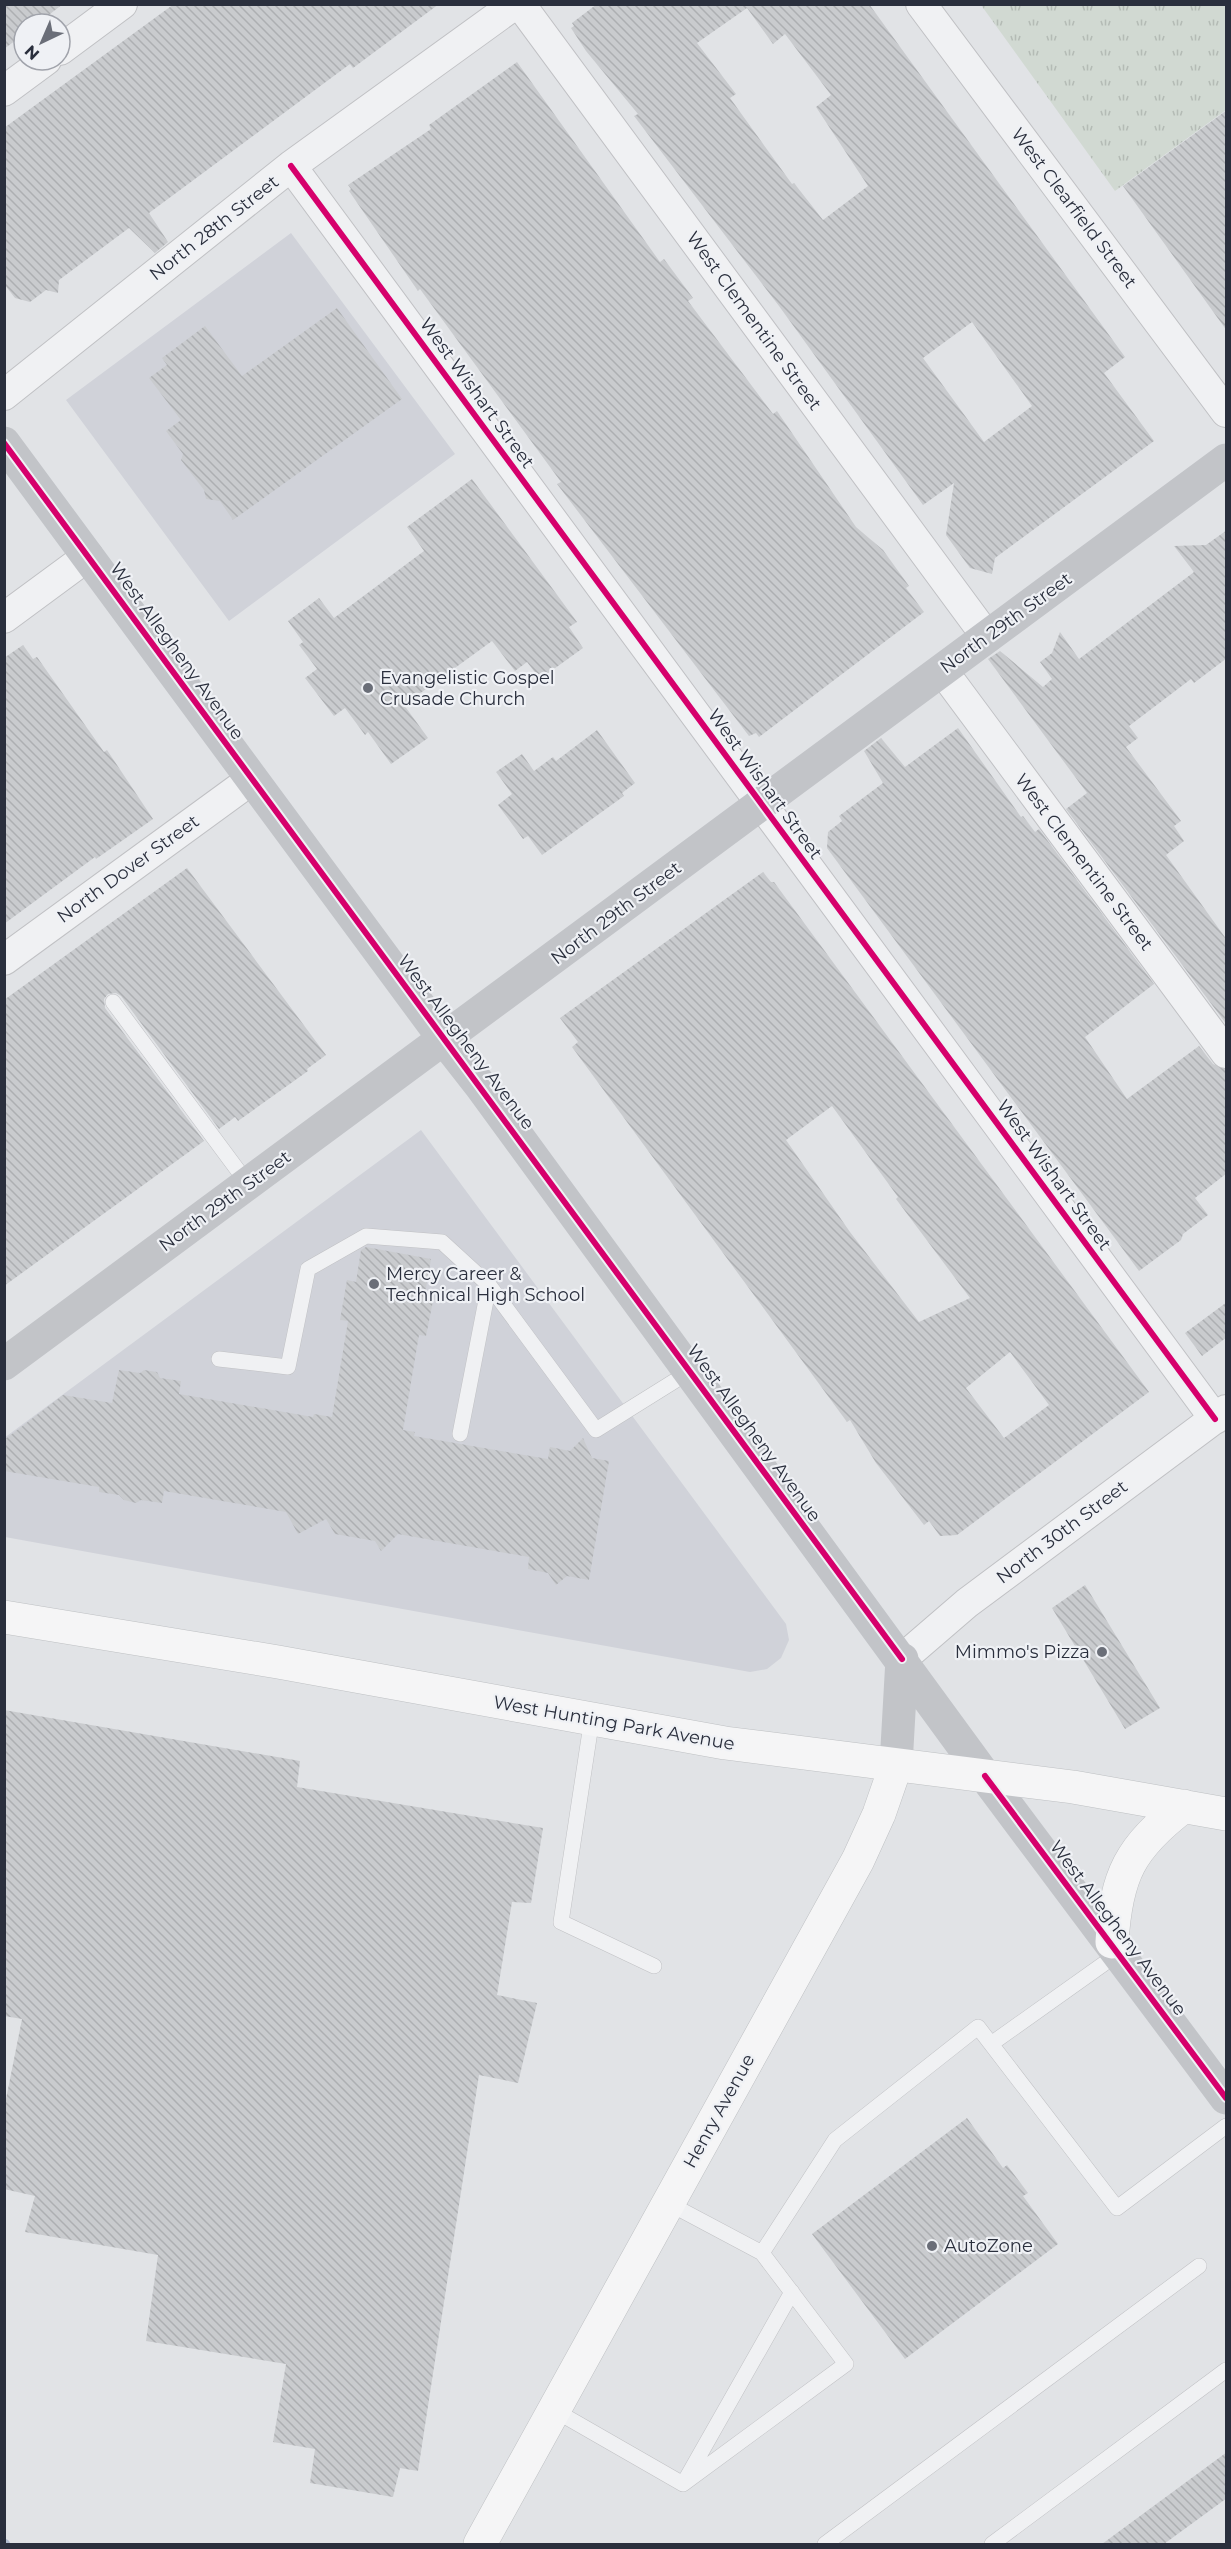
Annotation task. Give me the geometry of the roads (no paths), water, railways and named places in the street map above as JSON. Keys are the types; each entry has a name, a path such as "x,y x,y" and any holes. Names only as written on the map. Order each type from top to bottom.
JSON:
{"main road":[{"name":"West Allegheny Avenue","path":"4,443 480,1085 902,1659 985,1776 1227,2098"},
{"name":"North 29th Street","path":"4,1364 1227,460"},
{"name":"West Hunting Park Avenue","path":"4,1617 725,1743 1073,1787 1227,1814"},
{"name":"Henry Avenue","path":"480,2544 858,1860 879,1814 896,1765 902,1659"},
{"path":"1115,1948 1114,1907 1126,1867 1157,1827 1184,1806"}],"street":[{"path":"72,41 122,4"},
{"name":"North 28th Street","path":"4,394 291,166 515,4"},
{"name":"West Clementine Street","path":"520,4 987,637"},
{"name":"West Clearfield Street","path":"921,4 1227,412"},
{"path":"4,91 30,72"},
{"name":"West Wishart Street","path":"291,166 761,804 1221,1414"},
{"path":"4,618 88,556"},
{"name":"West Clementine Street","path":"942,670 1227,1053"},
{"name":"North Dover Street","path":"4,960 252,779"},
{"name":"North 30th Street","path":"902,1659 967,1603 1221,1414"}],"lane":[{"path":"113,1002 248,1184"},
{"path":"219,1359 288,1368 308,1269 366,1236 442,1242 489,1286 596,1430 689,1372"},
{"path":"460,1434 489,1286"},
{"path":"592,1718 561,1922 654,1966"},
{"path":"991,2044 1115,1948"},
{"path":"762,2253 835,2140 978,2027 1116,2208 1227,2126"},
{"path":"668,2203 762,2253 846,2364 683,2484"},
{"path":"825,2544 1198,2266"},
{"path":"683,2484 792,2292"},
{"path":"992,2544 1227,2370"},
{"path":"554,2410 683,2484"}],"place":[{"name":"Evangelistic Gospel Crusade Church","path":"368,688"},
{"name":"Mercy Career & Technical High School","path":"374,1284"},
{"name":"Mimmo's Pizza","path":"1102,1652"},
{"name":"AutoZone","path":"932,2246"}]}
